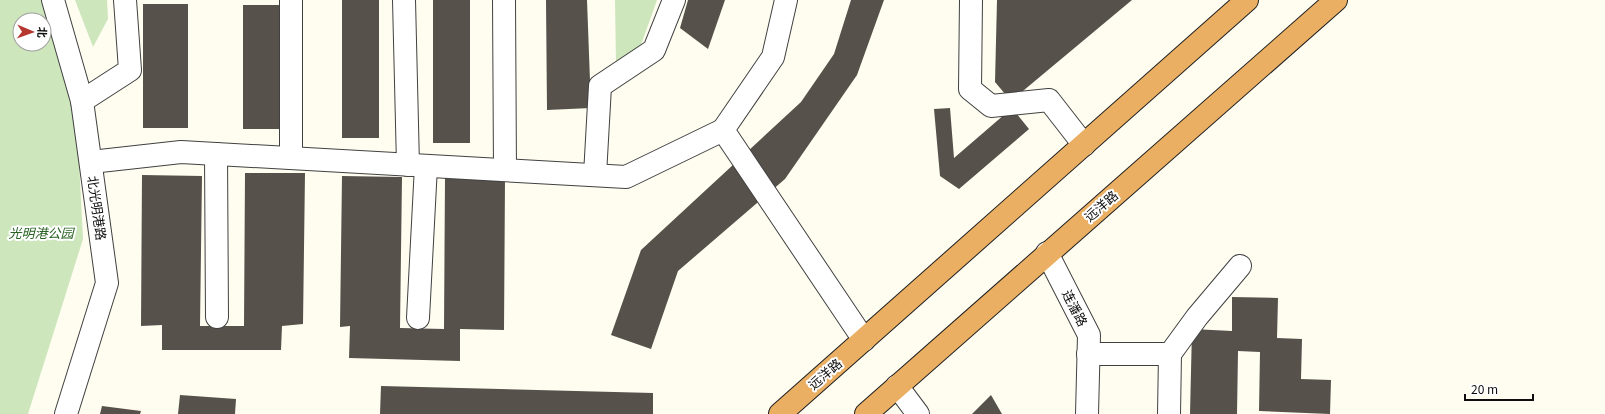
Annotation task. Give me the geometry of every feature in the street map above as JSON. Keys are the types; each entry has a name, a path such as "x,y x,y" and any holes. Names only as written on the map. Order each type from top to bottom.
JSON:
{"highway":[{"name":"远洋路","path":"780,414 1247,0"},
{"name":"远洋路","path":"866,414 1336,0"}],"street":[{"name":"北光明港路","path":"53,0 82,101 107,283 66,414"},
{"path":"82,101 130,70 125,0"},
{"path":"291,0 292,158"},
{"path":"404,0 417,165 418,318"},
{"path":"504,0 505,170"},
{"path":"595,175 600,86 654,50 674,0"},
{"path":"90,162 181,152 626,177 723,130 773,57 786,0"},
{"path":"971,0 970,89 991,106 1049,100 1084,145"},
{"path":"723,130 864,340"},
{"path":"216,154 217,317"},
{"name":"连潘路","path":"1047,253 1088,335 1087,414"},
{"path":"1169,414 1170,354 1196,317 1240,266"},
{"path":"1088,354 1170,354"},
{"path":"897,386 918,414"}],"green space":[{"name":"光明港公园","path":"0,0 42,0 45,12 12,12 12,52 52,52 52,35 77,123 83,239 28,414 0,414"},
{"path":"75,0 107,0 108,19 93,47"},
{"path":"615,0 657,0 641,45 616,64"}],"building":[{"path":"342,0 379,0 379,138 342,138"},
{"path":"433,0 470,0 470,143 433,143"},
{"path":"546,0 587,0 591,108 547,110"},
{"path":"688,0 725,0 708,49 680,28"},
{"path":"851,0 884,0 857,75 785,179 678,271 651,349 611,335 641,250 801,102 834,54"},
{"path":"997,0 1132,0 1011,101 995,82"},
{"path":"143,4 188,4 188,128 143,128"},
{"path":"243,5 288,5 288,129 243,129"},
{"path":"950,108 954,158 1012,108 1029,129 959,189 940,176 934,109"},
{"path":"245,173 305,173 303,324 282,326 281,350 162,350 162,325 141,326 142,175 202,176 200,326 244,326"},
{"path":"342,176 402,177 400,328 444,329 445,178 505,179 504,330 460,329 460,361 349,358 350,326 340,327"},
{"path":"1232,297 1278,298 1277,338 1302,339 1301,379 1331,380 1330,414 1259,411 1260,352 1238,351 1237,414 1190,414 1192,329 1232,331"},
{"path":"381,386 653,393 653,414 380,414"},
{"path":"180,395 236,399 235,414 178,414"},
{"path":"991,395 1002,414 972,414"},
{"path":"102,406 141,411 140,414 100,414"}]}
